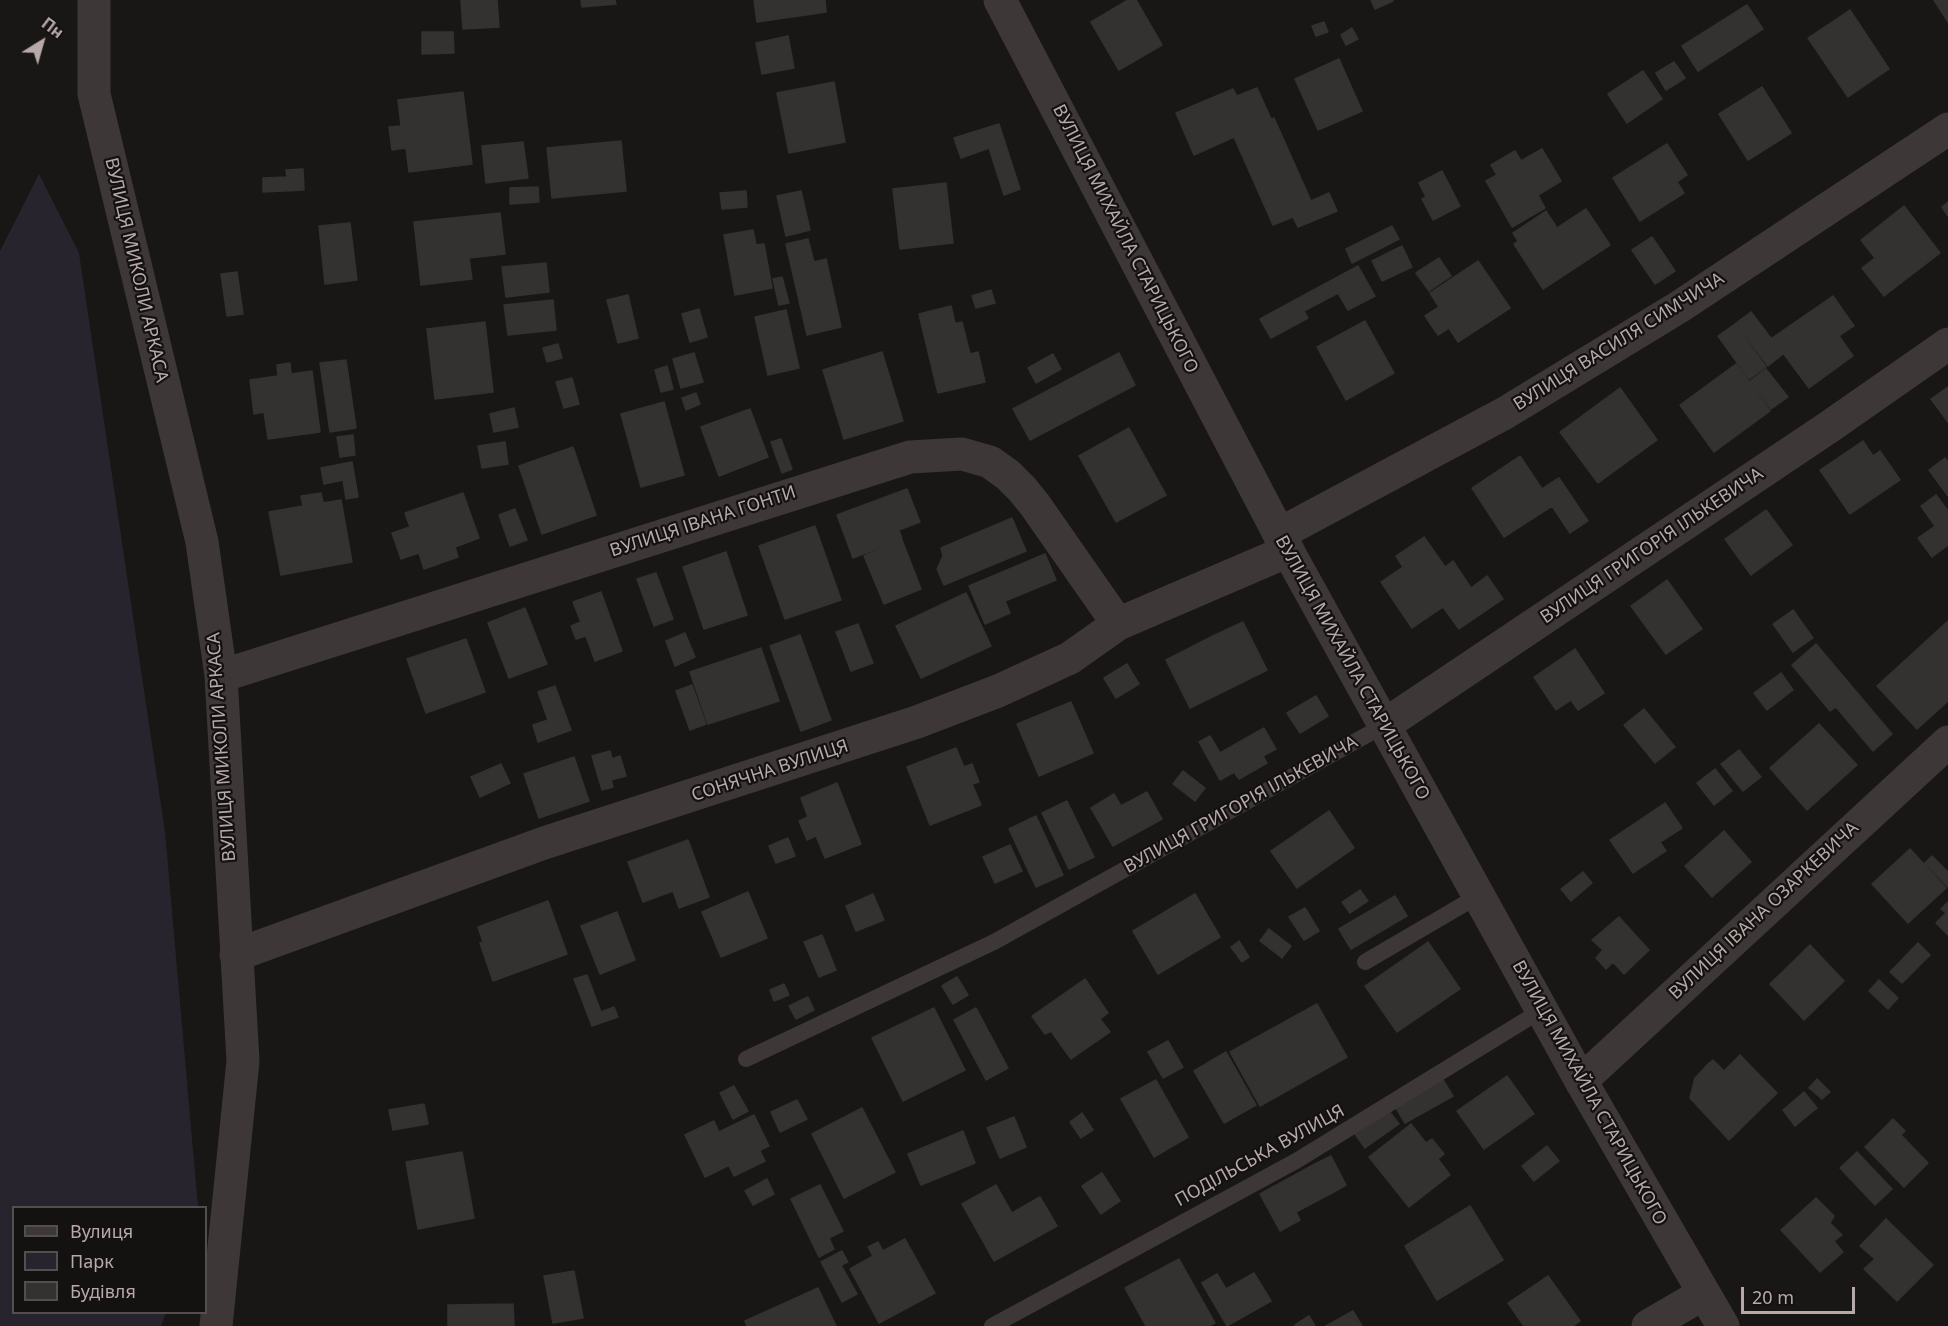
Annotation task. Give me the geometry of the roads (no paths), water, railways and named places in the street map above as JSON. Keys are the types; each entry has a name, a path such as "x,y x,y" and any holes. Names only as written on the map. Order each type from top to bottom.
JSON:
{"street":[{"name":"ВУЛИЦЯ МИКОЛИ АРКАСА","path":"94,0 94,94 202,542 221,676 243,1061 216,1326"},
{"name":"ВУЛИЦЯ МИХАЙЛА СТАРИЦЬКОГО","path":"1000,0 1283,543 1581,1081 1723,1326"},
{"name":"ВУЛИЦЯ ВАСИЛЯ СИМЧИЧА","path":"1283,543 1679,307 1948,129"},
{"name":"ВУЛИЦЯ ГРИГОРІЯ ІЛЬКЕВИЧА","path":"1383,726 1829,428 1948,344"},
{"name":"ВУЛИЦЯ ІВАНА ГОНТИ","path":"221,676 910,457 962,454 990,462 1008,475 1035,505 1118,624"},
{"name":"СОНЯЧНА ВУЛИЦЯ","path":"236,955 544,843 917,722 998,691 1070,658 1118,624 1283,543"},
{"name":"ВУЛИЦЯ ІВАНА ОЗАРКЕВИЧА","path":"1581,1081 1948,742"},
{"path":"1648,1326 1703,1294"}],"lane":[{"name":"ВУЛИЦЯ ГРИГОРІЯ ІЛЬКЕВИЧА","path":"746,1059 994,942 1383,726"},
{"path":"1365,962 1478,896"},
{"name":"ПОДІЛЬСЬКА ВУЛИЦЯ","path":"992,1326 1296,1161 1542,1010"}]}
